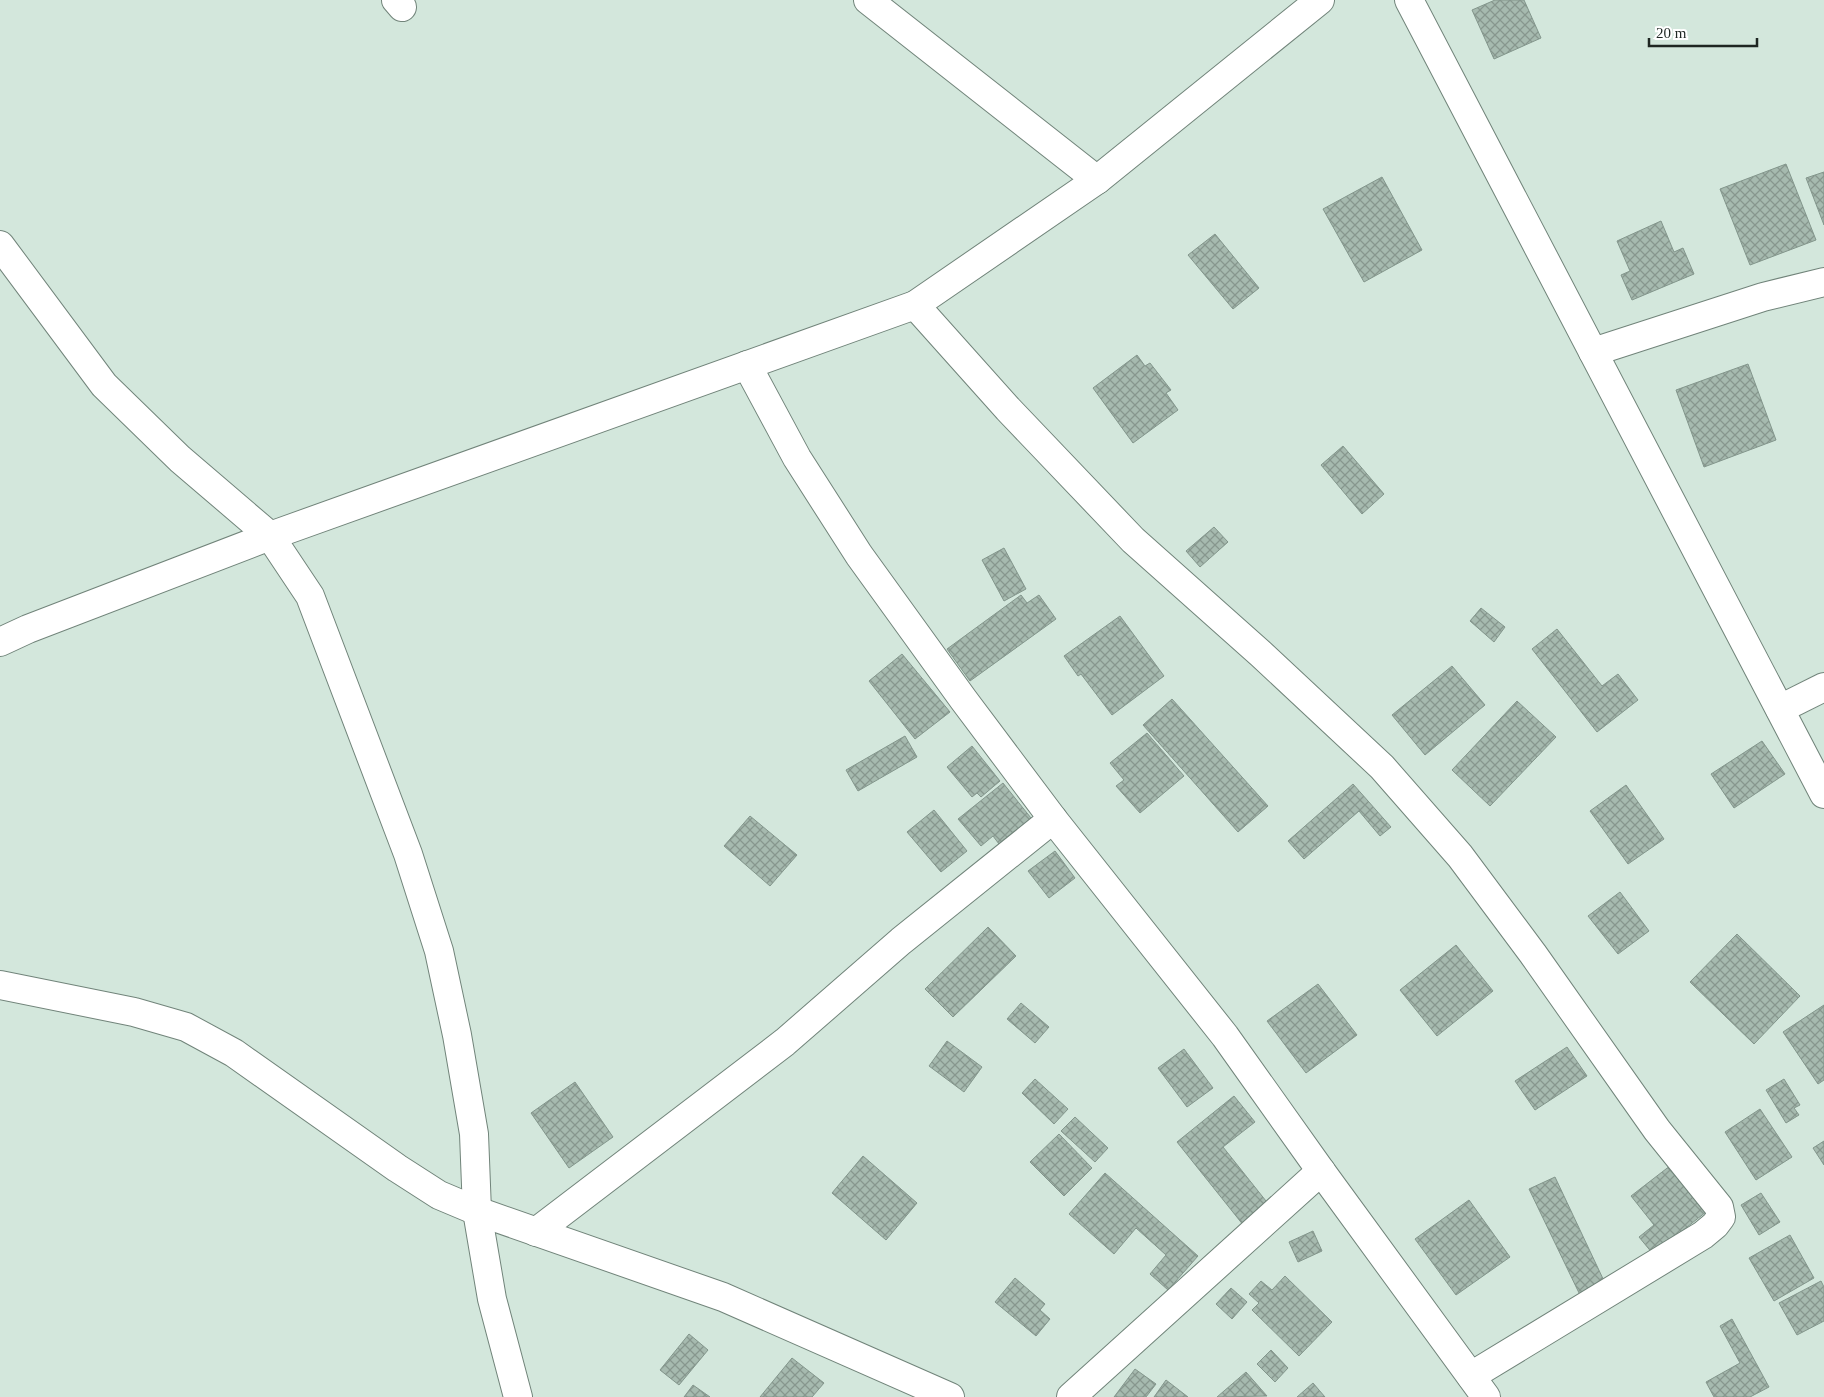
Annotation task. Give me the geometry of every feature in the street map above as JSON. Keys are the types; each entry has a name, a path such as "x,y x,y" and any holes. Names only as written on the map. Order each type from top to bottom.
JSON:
{"street":[{"path":"868,0 1097,180"},
{"path":"0,642 28,629 270,536 915,306 1097,180 1320,0"},
{"path":"1409,0 1824,794"},
{"path":"0,245 104,385 180,459 270,536 310,596 408,854 440,950 474,1134 478,1211 492,1299 518,1397"},
{"path":"1593,352 1763,296 1824,282"},
{"path":"747,365 797,458 859,555 1053,819 1225,1036 1320,1171 1478,1386 1703,1235 1715,1225 1720,1217 1719,1207 1658,1130 1533,954 1460,856 1382,767 1261,654 1133,540 1008,409 915,306"},
{"path":"1780,709 1824,688"},
{"path":"536,1232 785,1042 900,941 1053,819"},
{"path":"0,985 134,1012 186,1028 234,1053 397,1168 439,1195 536,1232 723,1297 950,1397"},
{"path":"1071,1397 1320,1171"}],"building":[{"path":"1495,0 1524,0 1541,38 1494,59 1472,10"},
{"path":"1786,164 1816,240 1750,265 1720,189"},
{"path":"1824,172 1824,225 1806,178"},
{"path":"1382,177 1422,250 1364,282 1323,209"},
{"path":"1661,221 1674,252 1683,248 1694,274 1632,300 1621,275 1630,271 1617,241"},
{"path":"1215,234 1259,288 1233,309 1188,255"},
{"path":"1137,355 1145,366 1150,363 1171,390 1166,393 1178,410 1133,443 1093,388"},
{"path":"1748,364 1776,440 1704,467 1676,390"},
{"path":"1343,446 1384,494 1362,514 1321,465"},
{"path":"1214,527 1228,542 1200,567 1186,551"},
{"path":"1004,548 1026,589 1004,601 982,560"},
{"path":"1021,595 1027,603 1039,595 1056,619 970,681 947,649"},
{"path":"1481,608 1505,627 1494,642 1470,621"},
{"path":"1120,616 1164,676 1112,715 1081,674 1078,676 1064,656"},
{"path":"1557,629 1602,686 1618,674 1638,700 1597,732 1532,649"},
{"path":"902,654 950,712 915,739 869,681"},
{"path":"1452,666 1485,705 1425,755 1392,715"},
{"path":"1172,699 1268,806 1238,832 1143,725"},
{"path":"1517,701 1556,737 1490,806 1452,770"},
{"path":"1147,733 1184,776 1140,813 1116,786 1124,780 1110,763"},
{"path":"905,736 917,757 858,791 846,770"},
{"path":"1762,741 1785,774 1734,808 1711,774"},
{"path":"972,746 1000,781 981,797 977,793 972,797 947,767"},
{"path":"1003,783 1031,818 999,844 993,836 981,846 958,819"},
{"path":"1353,784 1391,827 1380,836 1359,811 1304,859 1288,841"},
{"path":"1626,785 1664,839 1628,864 1590,811"},
{"path":"934,810 967,851 941,872 907,832"},
{"path":"750,816 797,855 770,886 724,846"},
{"path":"1055,851 1075,878 1049,898 1028,871"},
{"path":"1620,892 1649,931 1618,954 1588,916"},
{"path":"988,927 1016,956 953,1017 925,989"},
{"path":"1737,934 1800,996 1754,1044 1690,982"},
{"path":"1456,945 1493,991 1437,1036 1400,990"},
{"path":"1318,984 1357,1035 1306,1073 1267,1021"},
{"path":"1021,1003 1049,1027 1035,1043 1007,1019"},
{"path":"1824,1005 1824,1080 1818,1084 1783,1032"},
{"path":"947,1041 982,1067 964,1092 929,1066"},
{"path":"1567,1047 1587,1076 1535,1110 1515,1081"},
{"path":"1184,1049 1213,1088 1187,1107 1158,1068"},
{"path":"1035,1079 1068,1109 1054,1124 1022,1093"},
{"path":"1784,1079 1800,1105 1794,1108 1799,1115 1786,1123 1766,1090"},
{"path":"575,1082 613,1137 569,1168 531,1113"},
{"path":"1234,1096 1255,1122 1223,1147 1270,1206 1244,1226 1177,1142"},
{"path":"1760,1109 1792,1157 1756,1180 1725,1132"},
{"path":"1075,1117 1108,1148 1095,1162 1061,1131"},
{"path":"1059,1134 1092,1168 1064,1196 1030,1162"},
{"path":"1824,1141 1824,1165 1813,1148"},
{"path":"863,1156 917,1203 886,1240 832,1193"},
{"path":"1675,1162 1711,1208 1653,1254 1639,1237 1654,1225 1631,1196"},
{"path":"1105,1173 1198,1256 1168,1290 1150,1274 1166,1255 1136,1228 1114,1254 1069,1214"},
{"path":"1555,1177 1605,1283 1580,1295 1529,1189"},
{"path":"1761,1193 1780,1222 1759,1235 1741,1205"},
{"path":"1469,1200 1510,1257 1456,1295 1415,1239"},
{"path":"1313,1231 1322,1251 1298,1262 1289,1242"},
{"path":"1790,1235 1814,1278 1774,1301 1749,1258"},
{"path":"1285,1276 1332,1322 1299,1356 1252,1310 1259,1303 1249,1294 1261,1281 1272,1290"},
{"path":"1015,1278 1045,1304 1040,1310 1050,1319 1036,1336 995,1302"},
{"path":"1821,1281 1824,1287 1824,1321 1797,1335 1779,1303"},
{"path":"1231,1288 1247,1302 1232,1319 1216,1304"},
{"path":"1732,1319 1769,1387 1750,1397 1714,1397 1706,1382 1740,1363 1720,1326"},
{"path":"689,1334 708,1350 679,1385 660,1370"},
{"path":"1271,1350 1288,1368 1275,1382 1257,1364"},
{"path":"792,1358 824,1383 812,1397 760,1397"},
{"path":"1135,1369 1156,1384 1146,1397 1114,1397"},
{"path":"1246,1372 1267,1396 1217,1397"},
{"path":"1166,1380 1188,1397 1154,1397"},
{"path":"1313,1383 1325,1397 1297,1397"},
{"path":"693,1385 710,1397 684,1397"}]}
